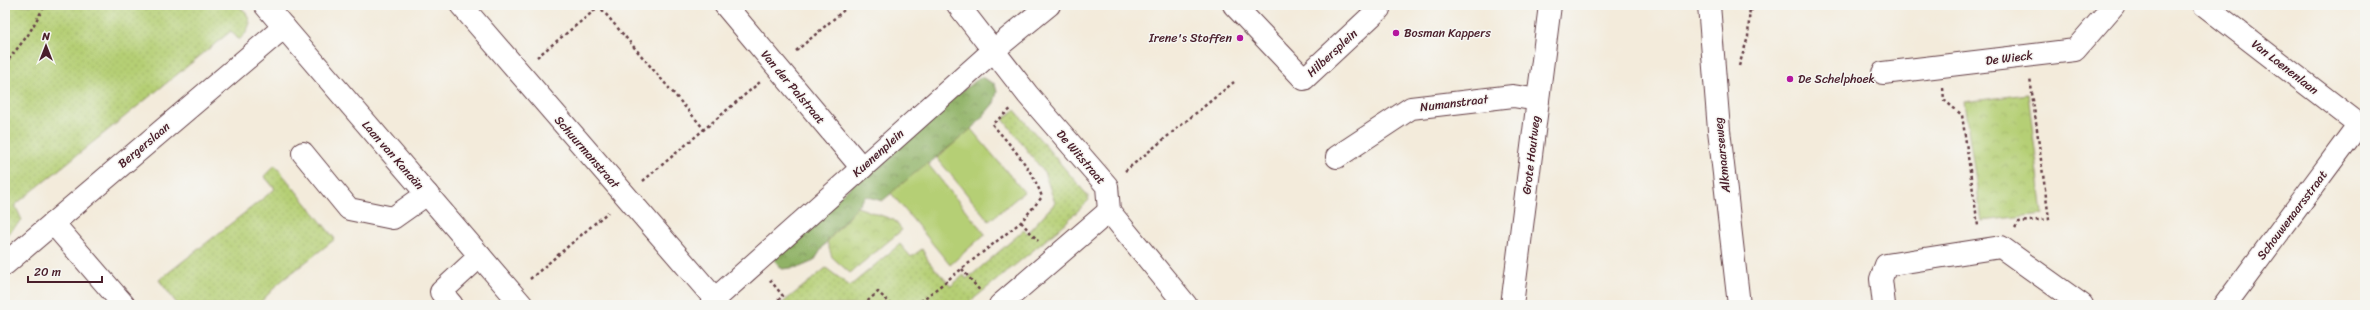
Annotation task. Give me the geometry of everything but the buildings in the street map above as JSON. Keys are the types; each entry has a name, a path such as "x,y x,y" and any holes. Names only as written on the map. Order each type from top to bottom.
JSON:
{"street":[{"name":"Schuurmanstraat","path":"461,5 625,196 713,302"},
{"name":"Van der Palstraat","path":"725,5 862,168"},
{"name":"De Witstraat","path":"958,5 1028,95 1107,186 1109,211"},
{"name":"Kuenenplein","path":"713,302 994,50 1049,5"},
{"name":"Hilbersplein","path":"1234,5 1304,79 1379,9 1380,5"},
{"name":"Grote Houtweg","path":"1512,305 1550,5"},
{"name":"Alkmaarseweg","path":"1709,5 1719,130 1739,305"},
{"name":"De Wieck","path":"1883,73 2075,50 2114,5"},
{"name":"Van Loenenlaan","path":"2204,5 2362,127"},
{"name":"Laan van Kanaän","path":"274,12 517,300"},
{"name":"Bergerslaan","path":"5,264 53,223 274,12"},
{"name":"Numanstraat","path":"1338,157 1411,108 1513,96 1538,100"},
{"name":"Schouwenaarsstraat","path":"2225,305 2362,127"},
{"path":"303,153 349,209 393,218 427,194"},
{"path":"1000,305 1109,211 1186,305"},
{"path":"53,223 124,305"},
{"path":"1884,305 1881,279 1886,265 1991,248 2082,305"},
{"path":"452,305 441,292 480,256"}],"path":[{"path":"5,64 28,35 45,5"},
{"path":"518,73 599,5 704,129"},
{"path":"517,300 625,196 850,5"},
{"path":"1751,12 1754,5"},
{"path":"1991,248 2019,222 2049,219 2027,56"},
{"path":"1941,66 1944,100 1962,115 1991,248"},
{"path":"1107,186 1234,82"},
{"path":"916,305 1025,218 1042,196 1036,180 1023,159 992,124 1028,95"},
{"path":"756,263 783,296 772,305"},
{"path":"962,269 982,293"},
{"path":"863,305 878,292 892,305"}],"green space":[{"path":"5,5 237,5 246,12 250,23 246,33 239,40 231,31 15,205 22,220 5,236"},
{"path":"981,77 995,84 997,92 994,103 973,128 882,201 866,196 824,245 814,261 800,267 782,269 775,261 777,251 956,95"},
{"path":"2028,94 2043,214 1982,221 1964,102"},
{"path":"1015,110 1088,196 1089,200 1058,230 966,305 780,305 826,268 850,286 900,244 911,257 922,249 929,262 951,286 964,275 966,279 973,274 1024,230 1027,233 1055,203 1044,172 1003,119"},
{"path":"971,129 1024,192 989,221 937,158"},
{"path":"927,163 985,234 950,265 891,193"},
{"path":"275,165 335,239 279,283 258,305 178,305 159,280 275,189 264,176"},
{"path":"857,207 894,220 902,230 850,273 832,257 827,242"}],"place":[{"name":"Bosman Kappers","path":"1396,33"},
{"name":"Irene's Stoffen","path":"1240,38"},
{"name":"De Schelphoek","path":"1790,79"}]}
